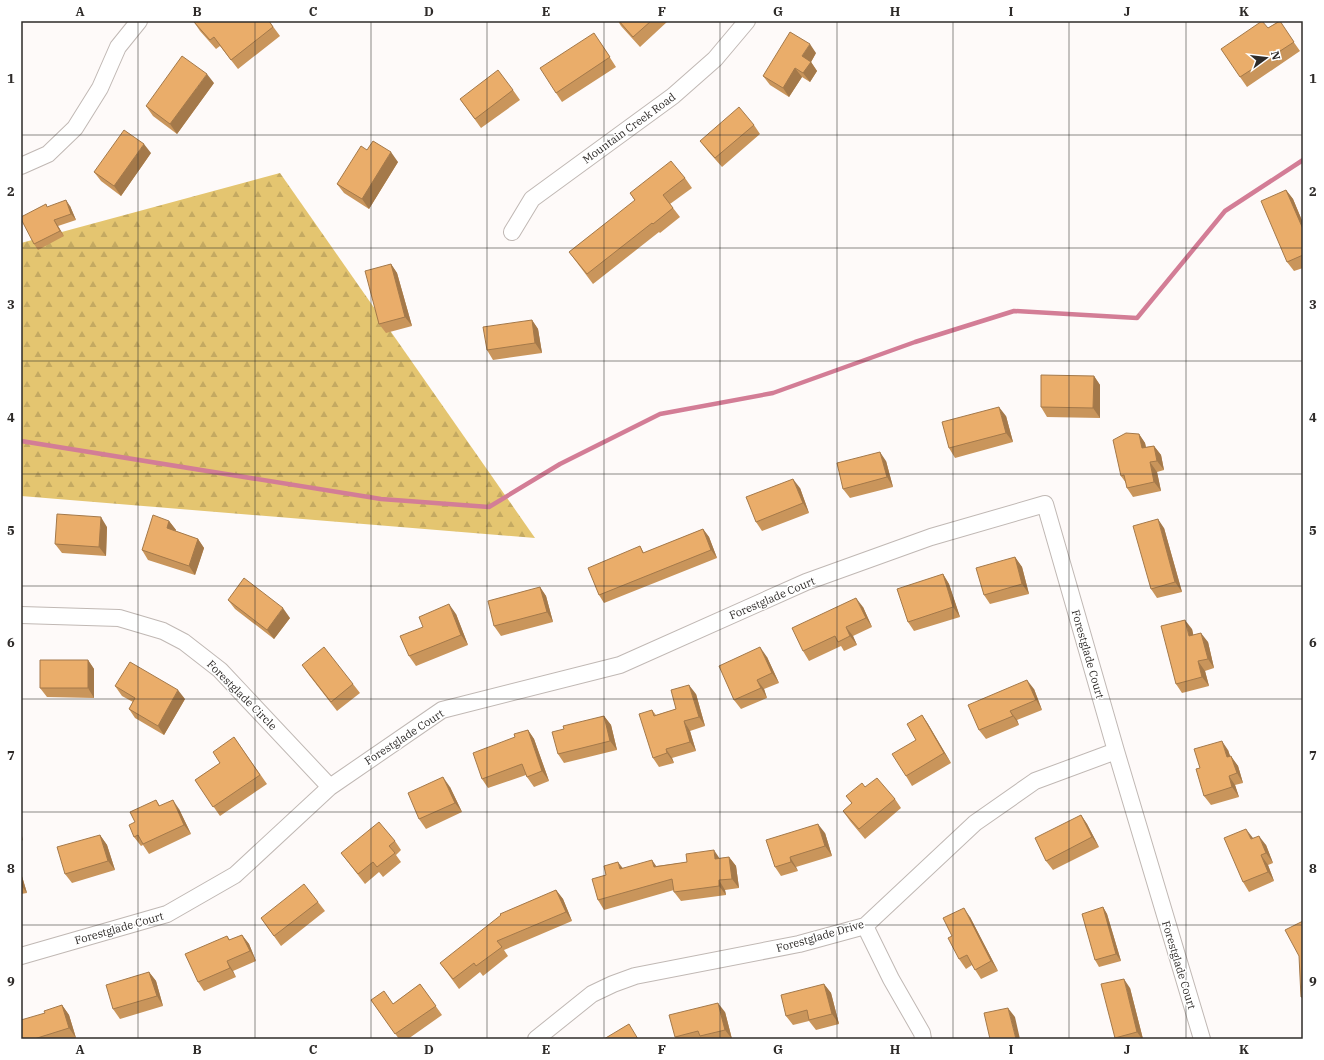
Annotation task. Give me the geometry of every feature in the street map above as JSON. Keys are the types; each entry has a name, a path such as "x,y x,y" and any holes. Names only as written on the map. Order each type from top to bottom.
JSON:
{"street":[{"path":"21,166 48,154 75,128 100,88 118,47 138,21"},
{"name":"Mountain Creek Road","path":"512,232 532,199 673,96 715,59 747,21"},
{"name":"Forestglade Court","path":"21,956 167,914 235,875 330,787 442,710 620,666 806,582 931,537 1044,504 1202,1039"},
{"name":"Forestglade Circle","path":"21,615 119,618 163,631 184,642 220,670 330,787"},
{"name":"Forestglade Drive","path":"536,1039 592,994 635,976 799,944 865,926 975,823 1035,781 1116,751"},
{"path":"865,926 891,979 924,1039"}],"green space":[{"path":"280,173 535,538 21,496 21,243"}],"building":[{"path":"269,21 273,27 231,60 214,37 210,40 194,22"},
{"path":"619,21 651,21 633,37"},
{"path":"1262,21 1268,28 1280,21 1294,42 1240,77 1221,49"},
{"path":"790,32 810,44 802,56 811,62 803,73 795,68 783,88 763,76"},
{"path":"594,33 610,57 556,93 540,68"},
{"path":"182,56 207,74 170,124 146,106"},
{"path":"498,70 513,90 475,119 460,99"},
{"path":"739,107 754,125 715,158 700,141"},
{"path":"124,130 144,144 114,186 94,172"},
{"path":"373,141 391,152 362,199 337,184 361,146 367,150"},
{"path":"671,161 685,178 663,195 673,208 587,274 569,252 635,200 630,193"},
{"path":"1286,190 1303,229 1303,255 1287,262 1261,201"},
{"path":"66,200 71,214 54,220 60,231 34,244 21,217 46,204 47,207"},
{"path":"391,264 405,317 379,324 365,271"},
{"path":"532,320 535,343 487,350 483,327"},
{"path":"1041,375 1094,376 1093,408 1041,407"},
{"path":"999,407 1006,433 949,448 942,422"},
{"path":"1126,433 1139,434 1142,448 1154,446 1157,461 1150,462 1154,482 1127,488 1124,475 1121,476 1113,440"},
{"path":"880,452 887,477 843,489 837,463"},
{"path":"793,479 803,503 756,522 746,497"},
{"path":"57,514 101,517 99,547 55,544"},
{"path":"153,515 169,521 167,528 198,539 189,566 142,550"},
{"path":"1158,519 1175,582 1151,589 1133,526"},
{"path":"703,529 711,550 599,595 588,568 640,546 643,553"},
{"path":"1015,557 1022,584 984,595 976,568"},
{"path":"943,574 953,607 908,622 897,589"},
{"path":"244,578 283,608 267,630 228,600"},
{"path":"540,587 547,612 494,626 488,601"},
{"path":"856,598 866,618 846,627 850,636 838,642 835,636 803,651 792,628"},
{"path":"449,604 461,635 409,656 400,636 423,627 419,617"},
{"path":"1185,620 1189,636 1201,633 1208,659 1198,661 1202,677 1176,684 1161,626"},
{"path":"324,647 353,684 331,702 302,665"},
{"path":"760,647 772,673 757,680 761,688 734,700 719,666"},
{"path":"40,660 88,660 88,688 40,688"},
{"path":"130,662 178,690 158,726 129,709 135,698 115,686"},
{"path":"1027,680 1036,700 1010,711 1013,716 979,730 968,705"},
{"path":"689,685 699,717 684,721 690,742 666,749 667,753 653,758 639,714 652,710 654,716 676,709 671,690"},
{"path":"922,715 944,753 906,776 892,754 916,740 907,724"},
{"path":"604,716 610,741 558,754 552,732 564,729 563,726"},
{"path":"528,730 542,771 527,777 522,764 482,779 473,753 515,737 514,734"},
{"path":"234,737 260,775 213,807 195,780 220,763 213,752"},
{"path":"1222,741 1227,757 1231,756 1237,773 1229,776 1232,787 1204,796 1196,769 1200,768 1194,749"},
{"path":"443,777 455,803 419,819 408,793"},
{"path":"877,778 895,799 859,829 843,811 852,803 846,796 862,783 865,787"},
{"path":"156,800 159,806 173,800 184,825 143,844 138,835 134,837 129,825 135,822 130,812"},
{"path":"1081,815 1092,837 1046,861 1035,838"},
{"path":"379,822 395,841 389,846 395,853 377,867 373,862 358,874 341,853"},
{"path":"818,824 825,846 790,857 791,862 775,867 766,840"},
{"path":"1246,829 1251,839 1259,836 1266,853 1261,855 1268,872 1243,882 1224,838"},
{"path":"100,835 108,861 65,874 57,847"},
{"path":"714,850 715,859 729,857 732,879 719,880 719,886 674,892 672,879 598,900 592,879 606,875 604,866 618,862 620,869 652,860 654,867 687,862 686,854"},
{"path":"304,884 318,902 274,936 261,918"},
{"path":"556,890 566,912 497,941 502,947 476,966 474,963 453,979 440,963 501,915 500,914"},
{"path":"1103,907 1116,954 1095,960 1082,914"},
{"path":"964,908 991,961 975,970 967,955 959,959 948,938 952,936 943,918"},
{"path":"1303,921 1303,997 1301,997 1299,956 1285,930"},
{"path":"242,935 250,951 227,961 230,968 198,982 185,954 227,936 229,940"},
{"path":"149,972 157,996 113,1009 106,985"},
{"path":"1124,979 1137,1032 1115,1038 1101,984"},
{"path":"420,984 436,1006 395,1034 371,1000 384,991 393,1004"},
{"path":"824,984 832,1014 809,1020 807,1010 786,1016 781,995"},
{"path":"718,1003 725,1030 700,1036 698,1031 675,1037 669,1015"},
{"path":"62,1005 69,1028 34,1039 21,1039 21,1020 45,1013 44,1011"},
{"path":"1008,1008 1016,1039 990,1039 984,1013"},
{"path":"629,1024 638,1039 604,1039"}],"waterway":[{"path":"21,441 381,499 489,507 560,464 660,414 773,393 915,342 1014,311 1137,318 1225,211 1303,160"}]}
